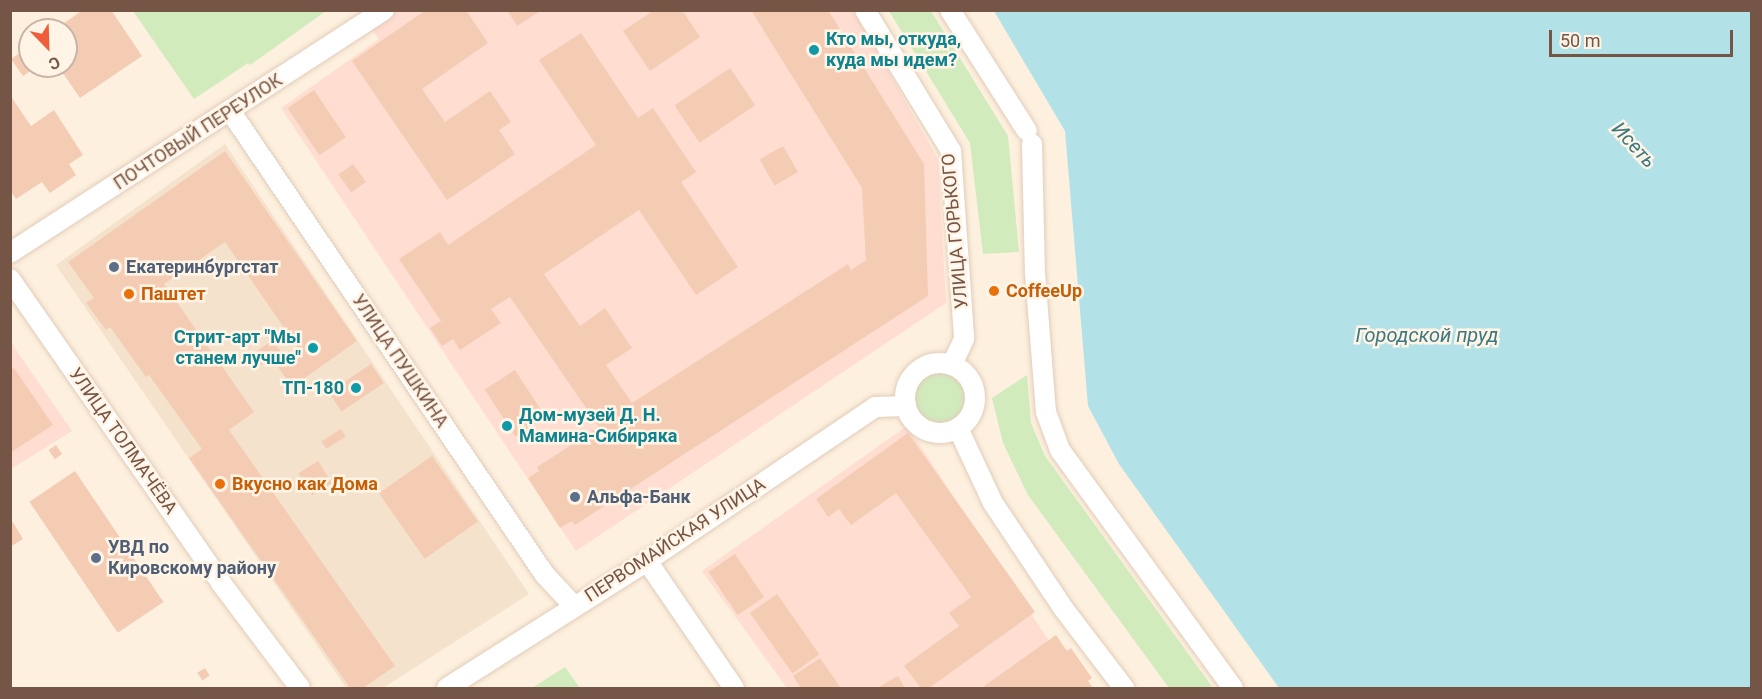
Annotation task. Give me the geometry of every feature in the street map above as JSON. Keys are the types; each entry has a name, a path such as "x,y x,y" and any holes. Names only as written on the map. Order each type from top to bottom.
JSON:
{"street":[{"name":"ПОЧТОВЫЙ ПЕРЕУЛОК","path":"10,253 231,112 384,10"},
{"name":"УЛИЦА ГОРЬКОГО","path":"865,10 951,151 964,339 952,365"},
{"path":"950,10 1029,137 1034,262 1046,412 1056,441 1233,688"},
{"name":"УЛИЦА ПУШКИНА","path":"231,112 545,575 573,605"},
{"name":"УЛИЦА ТОЛМАЧЁВА","path":"10,279 221,583 300,688"},
{"path":"931,364 952,365 962,370 974,389 972,411 958,428 937,433 926,430 910,416 906,406 907,385 913,376 931,364"},
{"name":"ПЕРВОМАЙСКАЯ УЛИЦА","path":"447,688 573,605 647,561 875,407 906,406"},
{"path":"958,428 993,503 1063,608 1124,688"},
{"path":"647,561 734,688"}],"shaded area":[{"path":"358,11 854,11 938,159 946,303 576,551 281,108 379,39"},
{"path":"225,144 529,594 383,688 346,688 56,265"},
{"path":"10,341 72,431 11,469 10,469"},
{"path":"907,426 1080,688 787,688 702,571"}],"green space":[{"path":"133,11 326,11 250,65 248,63 194,99"},
{"path":"889,11 931,11 1008,136 1019,252 983,254 970,143"},
{"path":"939,370 950,372 959,378 965,387 967,398 965,409 959,418 950,424 939,426 928,424 919,418 913,409 911,398 913,387 919,378 928,372"},
{"path":"1027,375 1031,423 1045,456 1213,688 1169,688 1028,495 1003,443 992,398"},
{"path":"565,667 580,688 532,688"}],"water":[{"name":"Городской пруд","path":"994,11 1751,11 1751,688 1279,688 1119,464 1088,406 1065,131"}],"building":[{"path":"83,10 111,10 142,56 80,98 66,78 78,78 78,18 71,18"},
{"path":"426,10 466,10 488,43 422,89 445,122 490,91 511,122 499,130 515,154 447,200 352,61"},
{"path":"507,10 542,10 517,26"},
{"path":"654,10 682,10 700,37 650,71 623,31"},
{"path":"751,10 828,10 924,164 928,296 575,525 572,521 560,528 528,478 539,471 537,467 599,427 510,297 491,309 501,323 460,350 453,339 442,346 430,328 441,321 399,259 440,232 448,245 596,145 539,60 581,33 638,118 653,108 696,172 681,182 738,267 696,295 639,210 544,274 580,326 605,308 632,348 606,365 632,403 848,264 851,270 866,260 862,188"},
{"path":"18,54 18,69 11,59"},
{"path":"730,68 755,105 700,143 674,105"},
{"path":"314,90 346,137 319,155 287,108"},
{"path":"10,95 31,126 54,110 83,155 69,164 76,175 50,193 42,182 16,199 10,190"},
{"path":"783,146 798,172 775,185 760,160"},
{"path":"225,151 357,341 292,387 278,367 300,351 225,242 164,284 254,412 229,430 395,666 363,688 350,688 189,458 202,449 149,375 146,377 110,327 106,330 86,303 94,298 68,262"},
{"path":"353,164 366,182 351,192 338,175"},
{"path":"273,340 281,352 261,365 253,353"},
{"name":"ТП-180","path":"371,364 384,383 342,412 329,393"},
{"path":"14,368 53,425 10,453 10,370"},
{"path":"515,370 545,417 515,437 485,390"},
{"path":"341,429 346,437 326,449 321,441"},
{"path":"908,433 1035,612 929,688 921,688 904,666 959,626 949,613 971,597 896,493 851,525 839,509 828,517 816,499"},
{"path":"56,445 62,454 55,459 49,450"},
{"path":"432,456 478,522 425,559 379,493"},
{"path":"318,461 332,483 312,495 298,473"},
{"path":"75,471 163,602 118,633 29,502"},
{"path":"12,521 23,539 10,547 10,523"},
{"path":"735,554 764,597 738,615 708,572"},
{"path":"777,594 819,655 792,674 750,613"},
{"path":"1056,635 1067,651 1071,648 1092,678 1088,681 1093,688 986,688 984,686"},
{"path":"820,658 841,688 801,688 793,676"},
{"path":"205,668 210,676 202,680 197,673"},
{"path":"898,676 905,688 877,688"}],"place":[{"name":"Кто мы, откуда, куда мы идем?","path":"814,50"},
{"name":"Екатеринбургстат","path":"114,267"},
{"name":"CoffeeUp","path":"994,291"},
{"name":"Паштет","path":"129,294"},
{"name":"Стрит-арт \"Мы станем лучше\"","path":"313,348"},
{"name":"ТП-180","path":"356,388"},
{"name":"Дом-музей Д. Н. Мамина-Сибиряка","path":"507,426"},
{"name":"Вкусно как Дома","path":"220,484"},
{"name":"Альфа-Банк","path":"575,497"},
{"name":"УВД по Кировскому району","path":"96,558"}],"water label":[{"name":"Исеть","path":"1634,145"}]}
